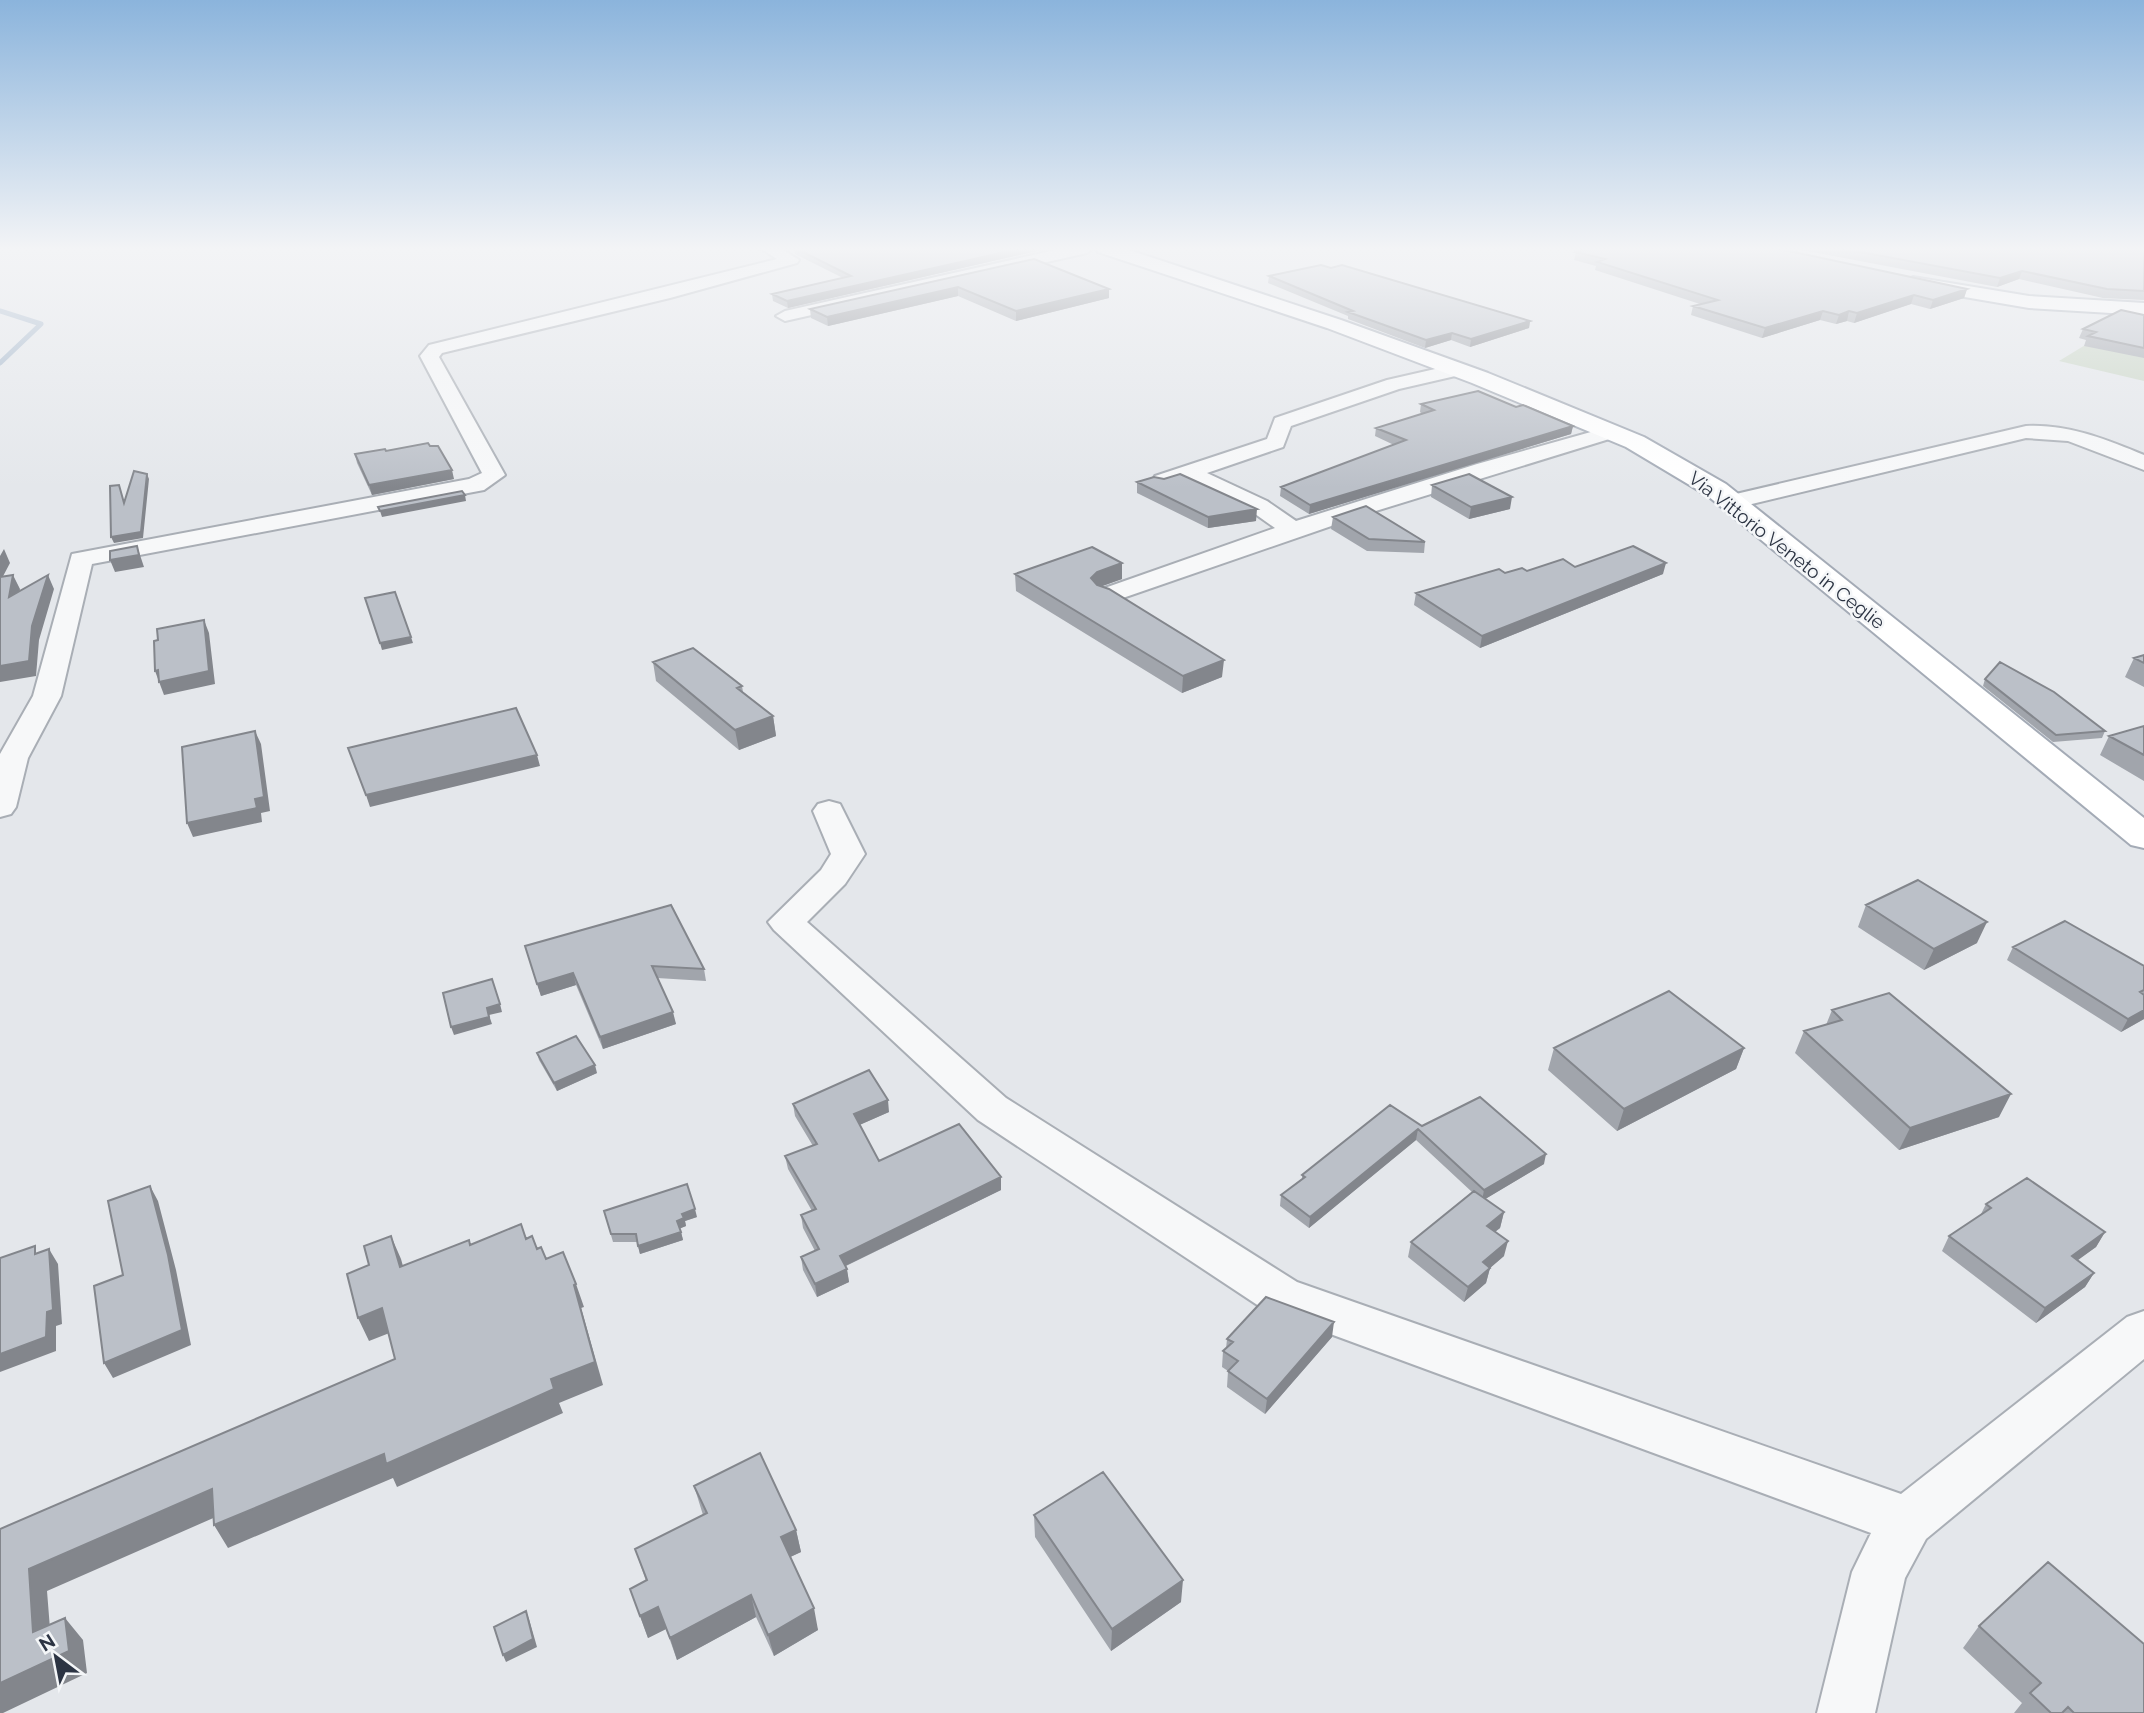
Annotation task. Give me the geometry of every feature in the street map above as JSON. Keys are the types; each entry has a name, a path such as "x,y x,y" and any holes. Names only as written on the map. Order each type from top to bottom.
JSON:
{"main road":[{"name":"Via Vittorio Veneto in Ceglie","path":"1345,328 1612,432 1673,462 1731,502 2144,837"}],"street":[{"path":"0,807 13,758 47,696 81,559 476,485 494,475 429,356 436,349 524,328"},
{"path":"1163,481 1276,443 1282,422 1394,384 1457,370"},
{"path":"1731,502 2047,429 2080,437 2144,463"},
{"path":"1108,595 1484,467 1612,432"},
{"path":"1189,473 1259,506 1293,530"},
{"path":"829,811 848,854 833,877 786,922 992,1109 1281,1296 1907,1521"},
{"path":"1846,1713 1880,1572 1907,1521 2144,1331"}],"green space":[{"path":"2113,328 2144,328 2144,381 2059,361"}],"building":[{"path":"1392,328 1507,328 1471,339 1452,333 1426,340"},
{"path":"2144,328 2144,348 2088,336 2096,332 2083,329"},
{"path":"1478,391 1516,407 1523,405 1573,426 1310,505 1281,487 1406,440 1376,428 1434,410 1421,404"},
{"path":"428,443 430,446 438,446 452,470 369,485 355,454 386,451"},
{"path":"134,471 147,474 141,532 111,537 110,486 119,485 124,503"},
{"path":"1180,474 1257,509 1208,517 1137,482"},
{"path":"1469,474 1512,497 1471,507 1432,485"},
{"path":"462,491 465,495 380,511 378,507"},
{"path":"1366,506 1425,542 1369,539 1333,517"},
{"path":"137,546 139,555 110,560 110,551"},
{"path":"1633,546 1666,563 1482,636 1416,593 1499,569 1505,573 1522,568 1527,571 1563,559 1575,567"},
{"path":"1092,547 1122,563 1097,572 1091,578 1097,585 1109,589 1224,660 1183,676 1015,574"},
{"path":"13,575 9,597 48,575 32,626 29,661 0,666 0,577"},
{"path":"395,592 411,637 380,643 365,598"},
{"path":"204,620 209,671 159,682 158,670 155,671 154,641 158,640 157,629"},
{"path":"693,648 742,686 737,688 773,716 735,730 653,662"},
{"path":"2144,655 2144,663 2134,658"},
{"path":"2000,662 2054,692 2105,731 2056,735 1985,679"},
{"path":"516,708 537,755 366,795 348,748"},
{"path":"2144,726 2144,755 2109,736"},
{"path":"255,731 264,797 255,799 257,808 187,823 182,747"},
{"path":"1918,880 1987,922 1934,949 1866,905"},
{"path":"671,905 704,969 652,966 673,1012 600,1037 573,973 537,984 525,946"},
{"path":"2065,921 2144,966 2144,990 2140,992 2144,995 2144,1010 2128,1019 2013,947"},
{"path":"492,979 500,1004 487,1008 489,1017 451,1027 443,993"},
{"path":"1669,991 1744,1048 1624,1109 1554,1048"},
{"path":"1889,993 2011,1094 1910,1128 1804,1031 1842,1020 1832,1010"},
{"path":"576,1036 595,1065 554,1083 537,1053"},
{"path":"869,1070 888,1100 854,1114 879,1161 959,1124 1001,1177 840,1256 847,1269 815,1284 801,1257 819,1249 801,1215 816,1209 785,1156 817,1144 793,1104"},
{"path":"1480,1097 1546,1154 1484,1190 1418,1129 1310,1217 1281,1195 1390,1105 1422,1126"},
{"path":"2027,1178 2105,1232 2072,1256 2094,1273 2045,1308 1949,1236 1991,1208 1986,1204"},
{"path":"687,1184 695,1209 682,1214 684,1218 677,1221 681,1232 638,1246 636,1234 611,1234 604,1211"},
{"path":"150,1186 168,1255 182,1330 104,1363 94,1286 123,1275 108,1201"},
{"path":"1474,1191 1504,1212 1487,1226 1508,1241 1483,1262 1490,1268 1468,1287 1411,1242"},
{"path":"521,1224 526,1239 532,1236 537,1249 541,1247 546,1259 563,1252 576,1284 574,1285 595,1362 551,1379 554,1389 386,1464 384,1454 214,1525 212,1489 29,1569 33,1632 65,1618 69,1651 0,1683 0,1529 395,1359 382,1308 358,1318 347,1274 369,1265 364,1246 391,1236 400,1267 469,1240 470,1245"},
{"path":"35,1246 35,1254 49,1249 53,1310 47,1312 46,1337 0,1354 0,1258"},
{"path":"1266,1297 1334,1322 1267,1399 1228,1371 1238,1361 1223,1351 1233,1342 1227,1339"},
{"path":"760,1453 796,1530 781,1537 814,1608 768,1635 751,1595 670,1638 658,1607 640,1616 630,1589 647,1580 635,1549 707,1513 694,1486"},
{"path":"1103,1472 1183,1580 1112,1629 1034,1515"},
{"path":"2048,1562 2144,1644 2144,1713 2074,1713 2068,1707 2062,1713 2051,1713 2030,1693 2041,1683 1979,1626"},
{"path":"526,1611 533,1639 503,1655 494,1627"}],"waterway":[{"path":"0,363 37,328"}]}
